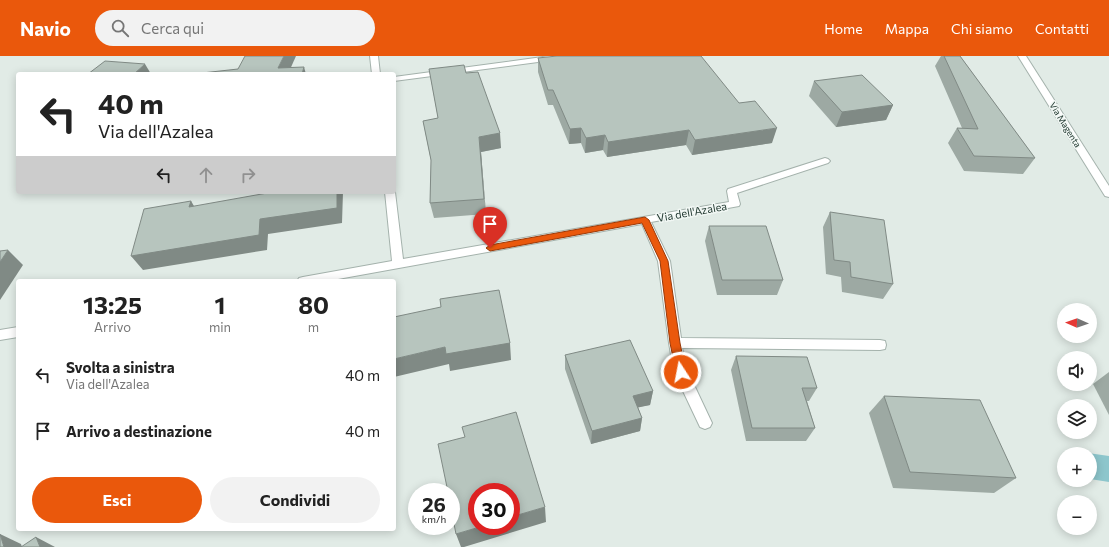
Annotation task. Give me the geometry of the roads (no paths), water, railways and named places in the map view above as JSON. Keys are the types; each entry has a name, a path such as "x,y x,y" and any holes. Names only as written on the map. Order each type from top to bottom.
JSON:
{"street":[{"path":"374,56 376,72"},
{"path":"396,79 568,56"},
{"name":"Via Magenta","path":"1022,56 1109,194"},
{"name":"Via dell'Azalea","path":"314,279 735,204 732,191 825,161"},
{"path":"390,194 398,264"},
{"path":"645,220 664,261 675,343 681,372 705,423"},
{"path":"0,335 16,332"},
{"path":"675,343 880,345"}],"water":[{"path":"1097,454 1109,456 1109,482 1097,480"}]}
